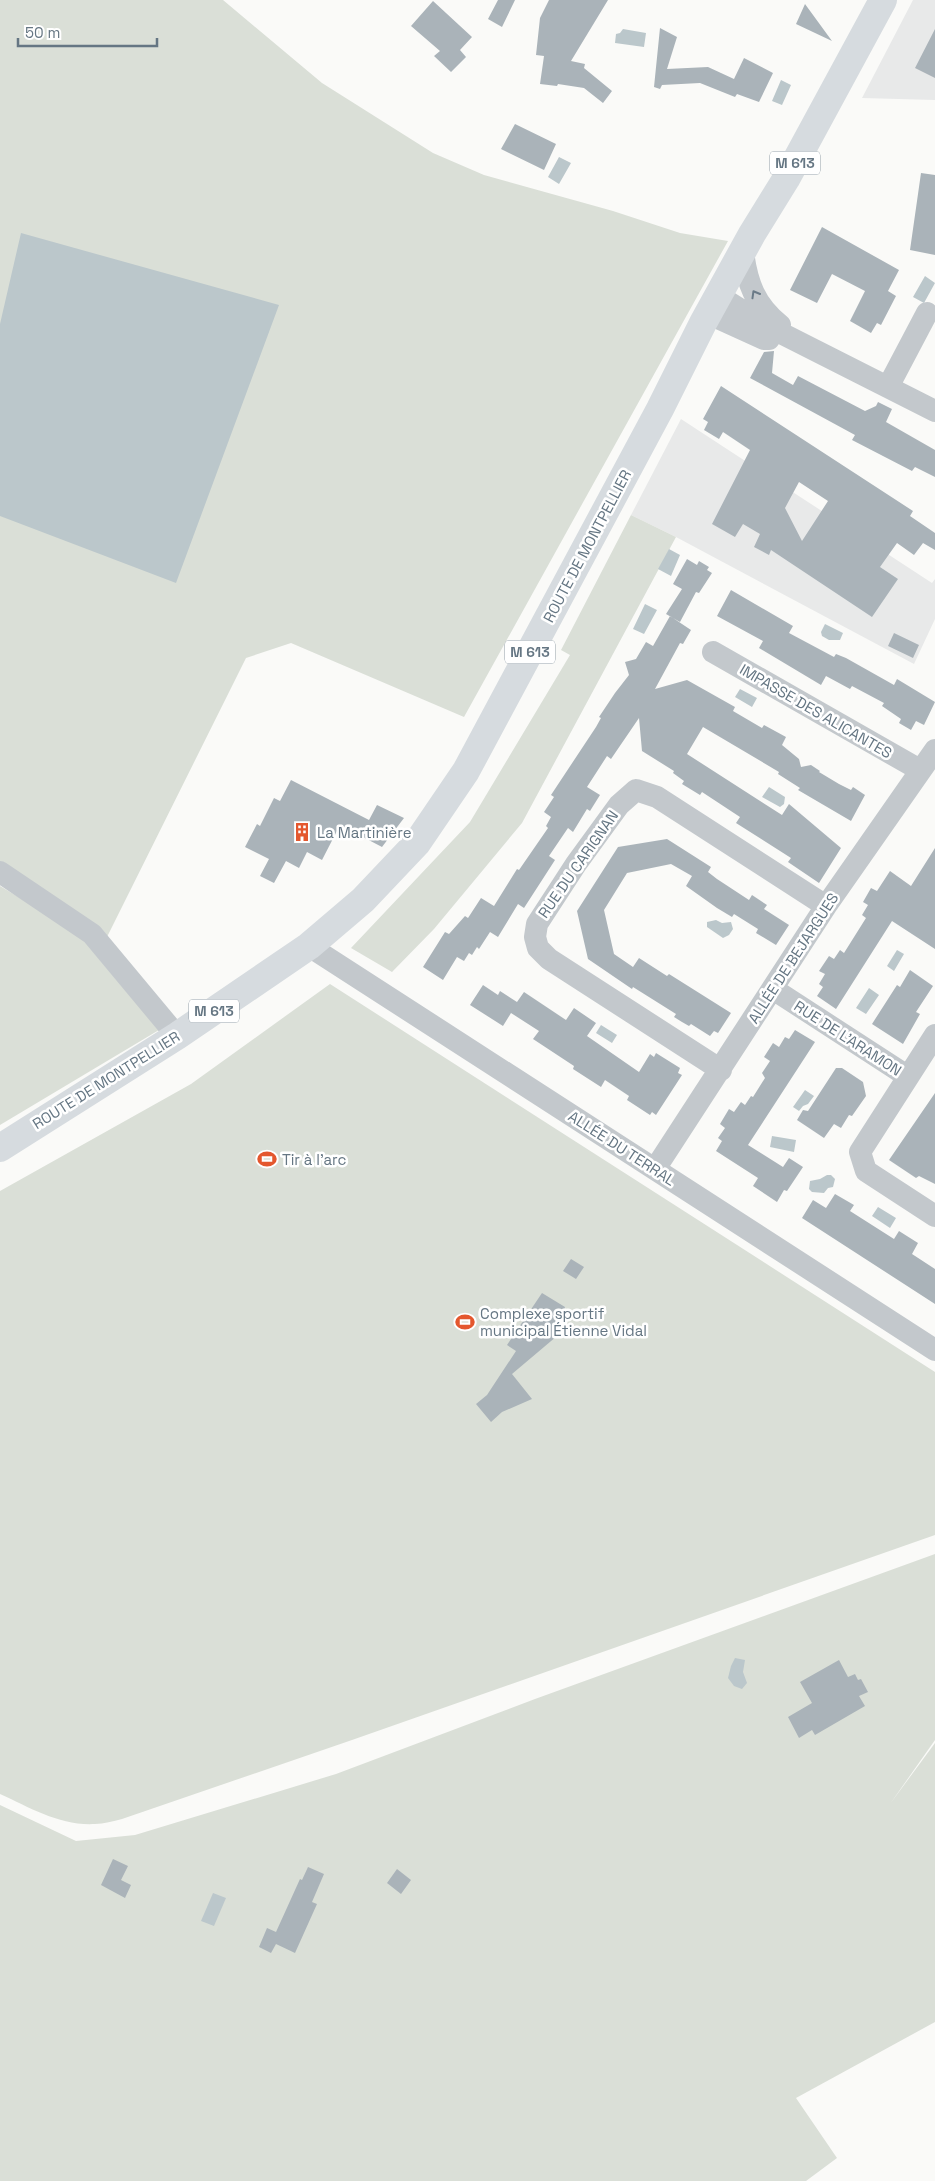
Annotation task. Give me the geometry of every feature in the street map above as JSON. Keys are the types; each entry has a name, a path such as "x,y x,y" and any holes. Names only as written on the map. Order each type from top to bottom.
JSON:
{"main road":[{"name":"ROUTE DE MONTPELLIER","path":"0,1148 177,1036 309,946 363,900 417,843 466,771 660,410 696,338 883,0"}],"street":[{"path":"743,252 752,292 770,318 800,342"},
{"path":"714,305 764,339"},
{"path":"714,305 763,324 935,411"},
{"path":"888,387 927,313"},
{"path":"696,338 728,332 764,339 800,342"},
{"name":"IMPASSE DES ALICANTES","path":"713,652 920,770"},
{"name":"ALLÉE DE BEJARGUES","path":"655,1169 826,906 935,750"},
{"name":"RUE DU CARIGNAN","path":"721,1070 549,959 538,948 535,937 537,924 576,864 619,806 636,790 658,797 826,906"},
{"path":"0,872 92,934 177,1036"},
{"name":"ALLÉE DU TERRAL","path":"309,946 935,1350"},
{"name":"RUE DE L'ARAMON","path":"773,989 907,1076 935,1035"},
{"path":"907,1076 860,1152 866,1171 935,1216"}],"shaded area":[{"path":"0,0 223,0 322,83 433,153 484,175 613,211 680,233 728,241 464,717 291,643 246,658 107,937 0,866"},
{"path":"913,0 935,0 935,100 862,98"},
{"path":"623,29 646,33 644,47 615,43 616,34 620,33"},
{"path":"781,80 791,85 782,105 772,101"},
{"path":"559,157 571,163 559,184 548,177"},
{"path":"21,233 279,305 176,583 0,516 0,324"},
{"path":"925,276 935,283 924,303 913,297"},
{"path":"681,419 932,583 935,579 935,619 914,664 631,515"},
{"path":"631,515 676,537 522,823 434,929 392,972 351,948 470,822 570,655 561,650"},
{"path":"669,549 680,555 671,576 658,569"},
{"path":"645,604 657,610 644,634 633,629"},
{"path":"825,624 843,633 840,640 829,640 822,636 821,632"},
{"path":"740,689 757,698 752,707 735,697"},
{"path":"769,787 785,797 784,804 780,807 762,797"},
{"path":"0,886 88,939 164,1027 0,1125"},
{"path":"716,920 722,923 731,922 733,929 729,935 723,938 707,927 707,922"},
{"path":"897,950 904,954 894,971 887,966"},
{"name":"Complexe sportif municipal Étienne Vidal","path":"330,984 935,1372 935,1535 122,1819 105,1823 82,1824 46,1815 0,1794 0,1191 191,1084"},
{"path":"869,988 879,995 866,1014 856,1008"},
{"path":"601,1025 617,1035 612,1043 596,1033"},
{"path":"805,1090 814,1096 799,1111 793,1107"},
{"path":"772,1136 796,1140 794,1152 770,1147"},
{"path":"831,1175 835,1179 833,1187 828,1188 824,1193 812,1192 809,1189 810,1181"},
{"path":"878,1207 896,1218 890,1228 872,1216"},
{"path":"935,1554 935,1740 890,1804 935,1743 935,2022 796,2098 837,2158 806,2181 0,2181 0,1805 76,1841 135,1835 336,1774 535,1699"},
{"path":"735,1658 745,1660 743,1672 747,1683 742,1689 734,1686 728,1678"},
{"path":"213,1893 226,1898 214,1926 201,1921"}],"building":[{"path":"498,0 515,0 502,27 488,19"},
{"path":"549,0 608,0 571,61 585,64 584,68 612,91 603,103 584,88 558,84 557,86 540,84 544,56 536,55 540,18"},
{"path":"433,1 472,37 460,50 466,57 451,72 434,56 440,51 411,26"},
{"path":"805,4 832,41 796,24"},
{"path":"660,28 677,37 667,69 708,67 734,79 744,58 773,73 759,102 737,94 735,97 700,83 662,85 660,89 654,87"},
{"path":"935,29 935,78 915,68"},
{"path":"515,124 556,144 544,170 501,149"},
{"path":"921,173 935,175 935,255 910,250"},
{"path":"822,227 899,270 888,291 896,296 881,325 877,323 871,333 850,321 865,291 832,274 817,303 790,290"},
{"path":"774,351 772,373 793,385 798,376 865,411 876,406 878,402 892,409 886,422 935,450 935,477 915,467 912,471 852,440 855,435 750,378 764,352"},
{"path":"721,386 913,511 910,516 935,533 935,550 923,543 914,555 897,543 880,567 898,579 872,617 771,550 769,555 754,547 760,534 743,524 735,537 712,524 750,450 723,432 719,439 704,430 708,422 703,419","holes":["799,482 828,501 802,541 785,508"]},
{"path":"687,559 697,565 699,561 709,567 707,570 712,573 699,593 696,592 680,622 666,614 682,589 673,584"},
{"path":"731,590 793,626 789,633 834,657 836,654 846,658 894,685 897,679 935,702 924,725 916,721 911,730 899,723 901,719 882,706 884,703 852,686 850,689 826,676 821,685 759,648 763,641 717,616"},
{"path":"670,616 691,630 683,644 680,643 655,689 687,680 735,707 733,711 762,728 764,725 786,737 782,745 799,759 801,767 811,765 839,784 851,790 853,787 865,795 851,821 798,790 800,788 778,774 779,772 703,727 687,754 782,815 789,804 841,848 819,883 788,862 791,858 736,823 740,817 702,792 700,795 682,784 684,781 673,773 674,771 642,751 639,718 611,759 607,756 587,787 600,795 590,811 587,809 573,832 568,828 549,856 555,860 524,908 518,904 498,937 490,932 479,949 477,947 472,955 469,953 464,961 457,957 443,980 423,967 445,932 449,934 465,916 468,918 481,898 494,906 517,869 519,870 548,828 546,826 551,817 544,812 554,797 551,795 596,727 601,718 599,717 629,675 625,662 636,659 646,642 653,646"},
{"path":"894,633 919,645 913,658 888,646"},
{"name":"La Martinière","path":"291,780 369,820 377,805 404,818 382,847 340,825 322,860 307,852 299,868 286,861 274,883 260,876 269,859 245,847 257,824 260,826 274,798 280,801"},
{"path":"667,839 711,867 708,872 717,879 749,900 752,895 767,905 764,909 789,925 776,945 756,933 758,929 734,914 732,917 686,886 692,876 671,864 627,873 604,910 614,954 633,967 639,958 667,976 669,974 731,1013 718,1033 714,1031 710,1036 691,1024 689,1026 674,1017 676,1014 633,987 632,989 588,959 577,911 618,847"},
{"path":"935,848 935,949 892,921 836,1009 817,996 823,987 819,984 825,974 819,971 829,956 834,959 840,950 844,953 866,918 862,915 868,905 863,902 871,888 877,891 890,871 911,886"},
{"path":"910,970 933,986 916,1012 920,1014 903,1044 872,1024 897,985 900,987"},
{"path":"483,985 498,995 500,991 517,1002 524,992 566,1020 574,1008 596,1023 587,1036 639,1072 650,1054 654,1057 656,1053 680,1068 678,1073 682,1075 656,1115 652,1112 650,1115 627,1100 629,1096 605,1080 601,1087 573,1069 574,1066 533,1039 539,1031 511,1013 503,1026 470,1005"},
{"path":"795,1030 815,1042 748,1145 783,1167 789,1158 803,1167 787,1191 784,1190 777,1202 753,1186 758,1178 716,1151 722,1141 718,1138 725,1128 720,1124 729,1109 734,1112 741,1102 745,1105 751,1096 753,1097 765,1078 762,1073 770,1061 764,1057 773,1043 779,1047 785,1037 789,1039"},
{"path":"836,1068 842,1068 863,1082 866,1096 852,1116 849,1115 841,1128 834,1124 824,1138 797,1120 803,1110 808,1111"},
{"path":"935,1093 935,1184 919,1176 916,1178 889,1160"},
{"path":"835,1194 854,1205 850,1211 894,1239 899,1231 918,1243 912,1254 935,1269 935,1304 802,1218 813,1200 826,1208"},
{"path":"571,1259 584,1267 576,1279 563,1271"},
{"path":"542,1293 565,1307 557,1336 512,1374 532,1399 502,1412 491,1422 476,1404 487,1395 516,1351 507,1345"},
{"path":"839,1660 848,1677 855,1674 858,1680 861,1679 868,1692 859,1696 865,1706 815,1735 812,1730 799,1738 788,1717 812,1703 800,1682"},
{"path":"113,1859 128,1866 121,1880 131,1885 125,1898 101,1885"},
{"path":"308,1867 324,1874 312,1902 317,1904 295,1953 276,1944 271,1953 259,1947 267,1928 276,1932 300,1879 302,1880"},
{"path":"397,1869 411,1880 401,1894 387,1883"}],"place":[{"name":"La Martinière","path":"302,832"},
{"name":"Tir à l'arc","path":"267,1159"},
{"name":"Complexe sportif municipal Étienne Vidal","path":"465,1322"}]}
